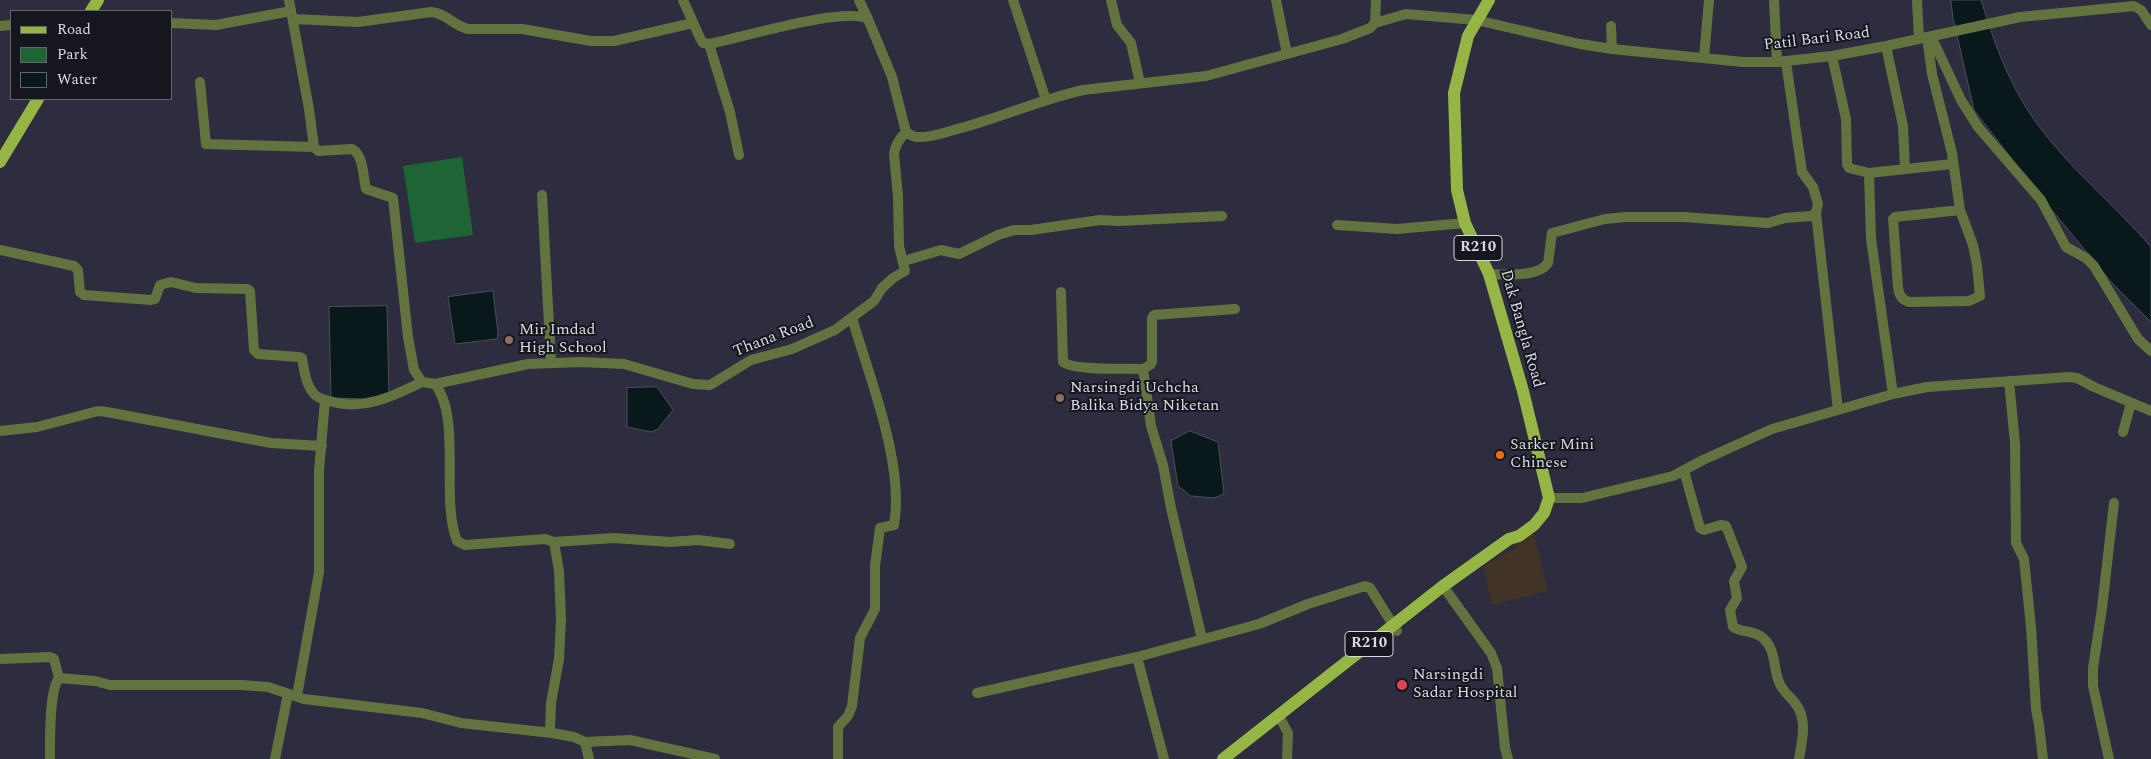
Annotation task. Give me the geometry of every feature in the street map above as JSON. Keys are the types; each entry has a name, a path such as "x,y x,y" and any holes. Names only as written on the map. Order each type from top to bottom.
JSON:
{"main road":[{"name":"Dak Bangla Road","path":"1489,0 1468,36 1454,93 1456,179 1465,223 1488,274 1523,391 1549,498"},
{"path":"0,162 37,100"},
{"name":"R210","path":"1236,759 1281,719 1394,628 1509,539 1520,536 1534,525 1544,514 1549,498"},
{"name":"R210","path":"1223,759 1281,719"}],"street":[{"path":"289,0 314,147 318,151 352,149 356,151 360,157 366,189 393,198 408,337 414,370 422,382"},
{"path":"683,0 703,43 709,44 826,18 856,15 868,19"},
{"path":"859,0 892,77 906,132 894,149 900,246 904,261 941,250 959,254 998,235 1014,230 1031,230 1100,220 1119,222 1222,216"},
{"path":"1012,0 1046,100"},
{"path":"1110,0 1117,25 1131,43 1140,82"},
{"path":"1276,0 1287,54"},
{"path":"1375,23 1376,0"},
{"path":"1704,58 1709,0"},
{"path":"1774,0 1781,62 1802,172 1813,187 1818,204 1816,213 1838,410"},
{"path":"1917,0 1928,37 1932,74 1952,153 1952,164 1960,210 1973,245 1980,296 1969,301 1909,302 1904,300 1900,295 1898,287 1893,219 1895,217 1960,210"},
{"name":"Patil Bari Road","path":"906,132 911,136 927,137 969,126 1046,100 1083,90 1140,82 1206,76 1342,39 1370,28 1375,23 1398,16 1415,14 1476,20 1580,44 1612,49 1704,58 1781,62 1832,56 1886,46 2020,16 2139,4 2151,25"},
{"path":"172,23 216,25 292,15 358,22 437,12 460,27 468,29 536,30 592,41 614,41 694,23"},
{"path":"1611,26 1612,49"},
{"path":"1928,37 1961,100 1978,127 2040,200 2066,247 2086,258 2094,266 2138,339 2151,350"},
{"path":"709,44 730,112 738,155"},
{"path":"1886,46 1903,126 1906,168"},
{"path":"1832,56 1846,119 1847,164 1851,170 1870,173 1952,164"},
{"path":"200,82 204,141 206,144 314,147"},
{"path":"1870,173 1871,239 1893,394"},
{"path":"542,195 551,362"},
{"path":"1488,274 1504,275 1540,271 1548,264 1552,233 1605,219 1683,217 1768,223 1785,218 1811,216 1816,213"},
{"path":"1337,225 1396,229 1465,223"},
{"path":"0,250 74,266 78,270 80,292 84,296 151,300 155,299 160,285 171,282 196,288 247,289 250,291 254,350 258,354 299,356 302,358 306,380 314,394 325,400 344,404 379,402 422,382 435,384 442,394 448,422 450,514 457,541 465,544 546,539 554,542 614,538 670,542 698,540 730,544"},
{"name":"Thana Road","path":"435,384 484,372 551,362 624,364 693,384 710,385 751,360 792,349 835,330 874,301 882,288 905,271 904,261"},
{"path":"1061,292 1063,362 1083,368 1143,369 1150,365 1152,362 1152,318 1154,315 1235,309"},
{"path":"838,759 838,726 848,716 852,706 860,638 875,608 875,566 880,528 894,524 896,512 892,451 852,318"},
{"path":"1143,369 1152,426 1163,465 1171,508 1202,639"},
{"path":"1549,498 1582,498 1663,479 1772,429 1893,394 1927,388 2009,380 2058,377 2077,378 2151,411"},
{"path":"2009,380 2016,443 2016,543 2024,559 2031,627 2036,709 2040,725 2043,759"},
{"path":"275,759 292,695 319,572 319,471 325,400"},
{"path":"2123,432 2131,403"},
{"path":"0,431 37,427 98,411 271,444 322,446"},
{"path":"1684,471 1700,528 1704,530 1721,525 1726,526 1736,546 1742,567 1734,581 1737,598 1730,610 1733,627 1756,633 1763,637 1772,649 1779,683 1796,704 1802,718 1803,731 1799,759"},
{"path":"2109,759 2094,693 2093,668 2114,503"},
{"path":"552,733 550,730 551,703 559,659 561,620 559,571 554,542"},
{"path":"977,693 1137,657 1259,624 1308,604 1365,586 1370,588 1394,628"},
{"path":"1446,589 1491,653 1497,668 1505,748 1508,759"},
{"path":"1137,657 1164,759"},
{"path":"0,659 54,659 59,678"},
{"path":"59,678 95,681 110,685 241,685 268,687 304,699 422,713 461,723 552,733 585,742 630,740 715,759"},
{"path":"50,759 51,709 55,683 59,678"},
{"path":"1281,719 1288,733 1287,759"},
{"path":"585,742 589,759"}],"shaded area":[{"path":"1534,534 1548,591 1492,605 1483,566 1517,547 1515,538"}],"green space":[{"path":"462,157 473,235 415,243 403,166"}],"water":[{"path":"1951,0 1981,0 2003,61 2016,90 2033,118 2060,152 2151,247 2151,322 2113,284 2046,203 1974,110 1953,18"},
{"path":"493,291 497,339 455,344 448,297"},
{"path":"387,306 389,395 366,399 331,398 329,307"},
{"path":"657,387 673,410 658,429 651,432 627,427 627,388"},
{"path":"1190,431 1218,442 1224,494 1214,498 1191,496 1178,486 1171,441"}],"place":[{"name":"Mir Imdad High School","path":"509,340"},
{"name":"Narsingdi Uchcha Balika Bidya Niketan","path":"1060,398"},
{"name":"Sarker Mini Chinese","path":"1500,455"},
{"name":"Narsingdi Sadar Hospital","path":"1402,685"}]}
